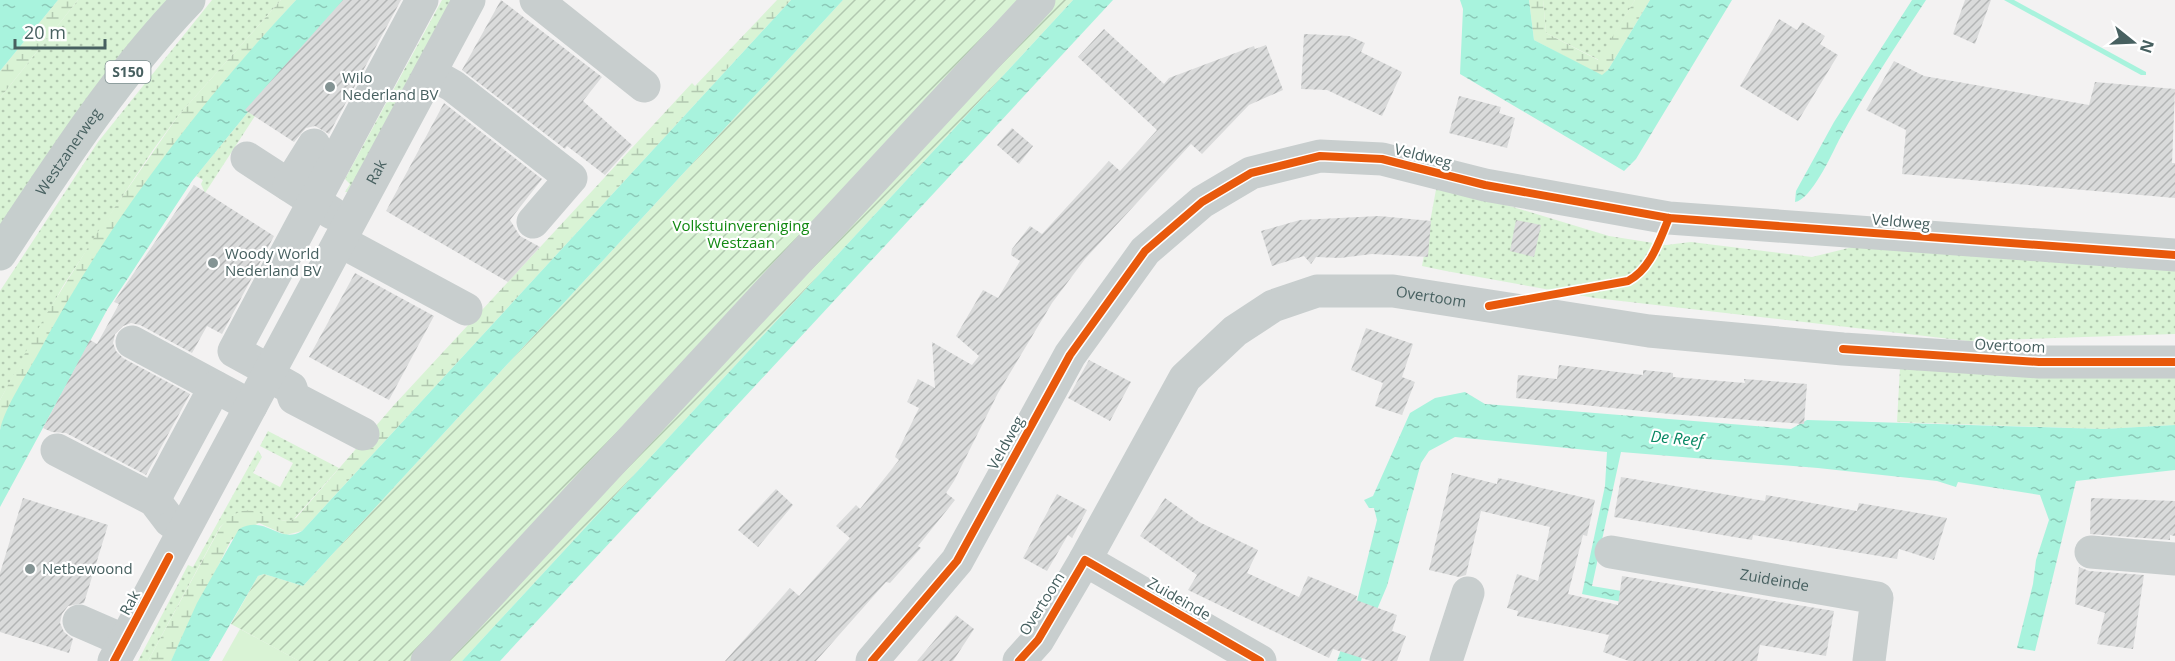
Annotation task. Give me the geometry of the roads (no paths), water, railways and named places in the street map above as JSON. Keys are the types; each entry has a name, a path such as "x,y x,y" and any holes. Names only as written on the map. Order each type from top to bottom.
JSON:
{"main road":[{"name":"Westzanerweg","path":"0,254 71,147 158,33 189,0"}],"street":[{"path":"363,434 294,398 291,388 234,351 302,193 422,0"},
{"name":"Rak","path":"119,651 469,0"},
{"path":"536,0 644,86"},
{"path":"427,661 1039,0"},
{"path":"430,73 453,86 572,178 533,222"},
{"path":"302,193 314,145"},
{"name":"Veldweg","path":"872,661 957,561 1070,354 1145,251 1202,202 1251,173 1320,156 1382,159 1485,185 1669,218 2175,255"},
{"path":"247,159 302,193 344,232 466,309"},
{"name":"Overtoom","path":"1019,661 1038,640 1085,560 1129,475 1185,378 1244,324 1273,306 1317,291 1393,291 1649,331 1843,349 2039,362 2175,362"},
{"path":"132,342 162,368 215,387 251,406"},
{"path":"154,500 215,387"},
{"path":"57,450 154,500 170,521 184,529"},
{"name":"Zuideinde","path":"1611,552 1877,598 1869,661"},
{"path":"2091,552 2175,559"},
{"name":"Zuideinde","path":"1085,560 1260,661"},
{"path":"1446,661 1468,593"},
{"path":"79,621 119,651"}],"water":[{"path":"0,0 58,0 0,71"},
{"path":"296,0 350,0 248,112 192,181 107,310 0,507 2,421 66,304 124,212 189,124"},
{"path":"791,0 843,0 303,586 264,574 258,576 209,661 171,661 197,603 239,529 257,525 286,534 302,531"},
{"path":"1073,0 1113,0 500,661 462,661"},
{"path":"1460,0 1529,0 1534,40 1602,75 1608,70 1650,0 1732,0 1636,159 1624,171 1460,74 1463,9"},
{"path":"1912,0 1926,0 1859,104 1814,185 1808,193 1795,202 1796,191 1834,122"},
{"path":"2004,0 2014,0 2146,72 2146,75 2141,75"},
{"name":"De Reef","path":"1465,392 1485,404 1791,429 1807,420 2103,429 2175,425 2175,470 2076,481 2035,651 2017,648 2033,584 2036,560 2049,520 2040,495 1958,482 1956,487 1937,481 1818,468 1621,452 1592,586 1757,614 1732,624 1582,594 1605,486 1607,452 1455,437 1429,451 1421,463 1387,586 1373,619 1361,661 1337,661 1356,605 1377,520 1374,508 1369,508 1364,500 1373,496 1410,413 1435,398"}],"place":[{"name":"Wilo Nederland BV","path":"330,87"},
{"name":"Woody World Nederland BV","path":"213,263"},
{"name":"Netbewoond","path":"30,569"}],"park label":[{"name":"Volkstuinvereniging Westzaan","path":"741,234"}]}
